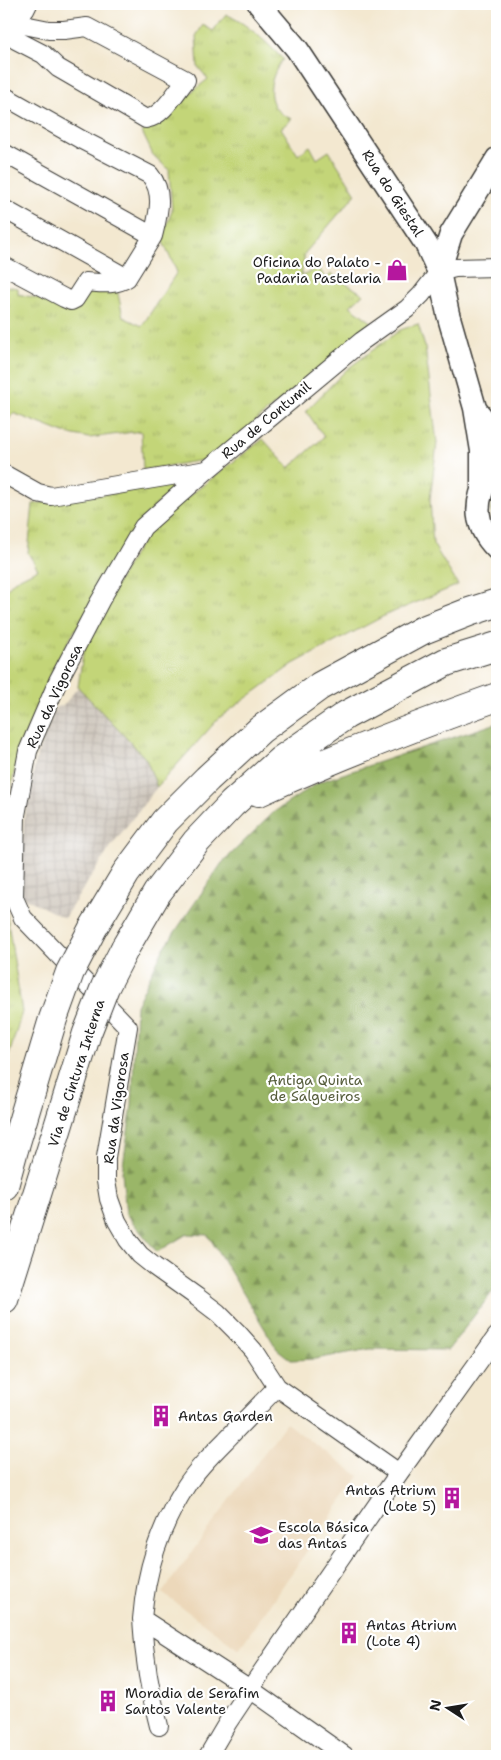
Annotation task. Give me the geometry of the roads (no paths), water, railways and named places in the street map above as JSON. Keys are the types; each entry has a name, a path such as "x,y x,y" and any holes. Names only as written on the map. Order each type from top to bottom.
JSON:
{"highway":[{"path":"4,1186 53,1019 70,972 126,873 165,821 260,730 320,686 423,630 497,603"},
{"name":"Via de Cintura Interna","path":"4,1298 87,1034 105,987 157,892 196,842 232,804 281,760 346,715 446,662 497,646"},
{"path":"232,804 329,760 399,732 497,697"}],"street":[{"path":"12,19 25,10 28,4"},
{"name":"Rua do Giestal","path":"258,4 297,49 426,244 439,272 448,314 474,408 482,451 482,488 478,504 479,521 486,536 497,549"},
{"path":"12,19 48,30 87,27 186,80 154,118 146,119 58,68 43,54 16,40 13,35 12,19"},
{"path":"4,96 82,140 150,175 156,182 159,192 158,217 153,236 127,278 121,282 86,282 75,299 71,300 4,266"},
{"path":"4,153 153,236"},
{"path":"439,272 451,234 497,159"},
{"path":"4,209 127,278"},
{"path":"439,272 455,268 497,266"},
{"name":"Rua de Contumil","path":"207,470 362,341 407,309 439,272"},
{"name":"Rua do Giestal","path":"474,408 497,436"},
{"path":"482,488 497,469"},
{"path":"4,474 38,493 51,496 207,470"},
{"name":"Rua da Vigorosa","path":"207,470 143,527 100,601 58,680 28,750 16,815 14,898 23,918 128,1027 106,1156 106,1180 109,1199 117,1221 128,1240 140,1255 218,1313 236,1331 253,1350 277,1388"},
{"path":"208,1756 250,1689 399,1473 497,1336"},
{"path":"159,1726 145,1662 142,1619 145,1588 151,1561 171,1514 186,1485 204,1463 277,1388 399,1473"},
{"path":"142,1619 250,1689 345,1756"}],"place":[{"name":"Oficina do Palato - Padaria Pastelaria","path":"397,270"},
{"name":"Antas Garden","path":"161,1416"},
{"name":"Antas Atrium (Lote 5)","path":"452,1498"},
{"name":"Escola Básica das Antas","path":"261,1535"},
{"name":"Antas Atrium (Lote 4)","path":"349,1633"},
{"name":"Moradia de Serafim Santos Valente","path":"108,1701"}],"park label":[{"name":"Antiga Quinta de Salgueiros","path":"315,1088"}]}
